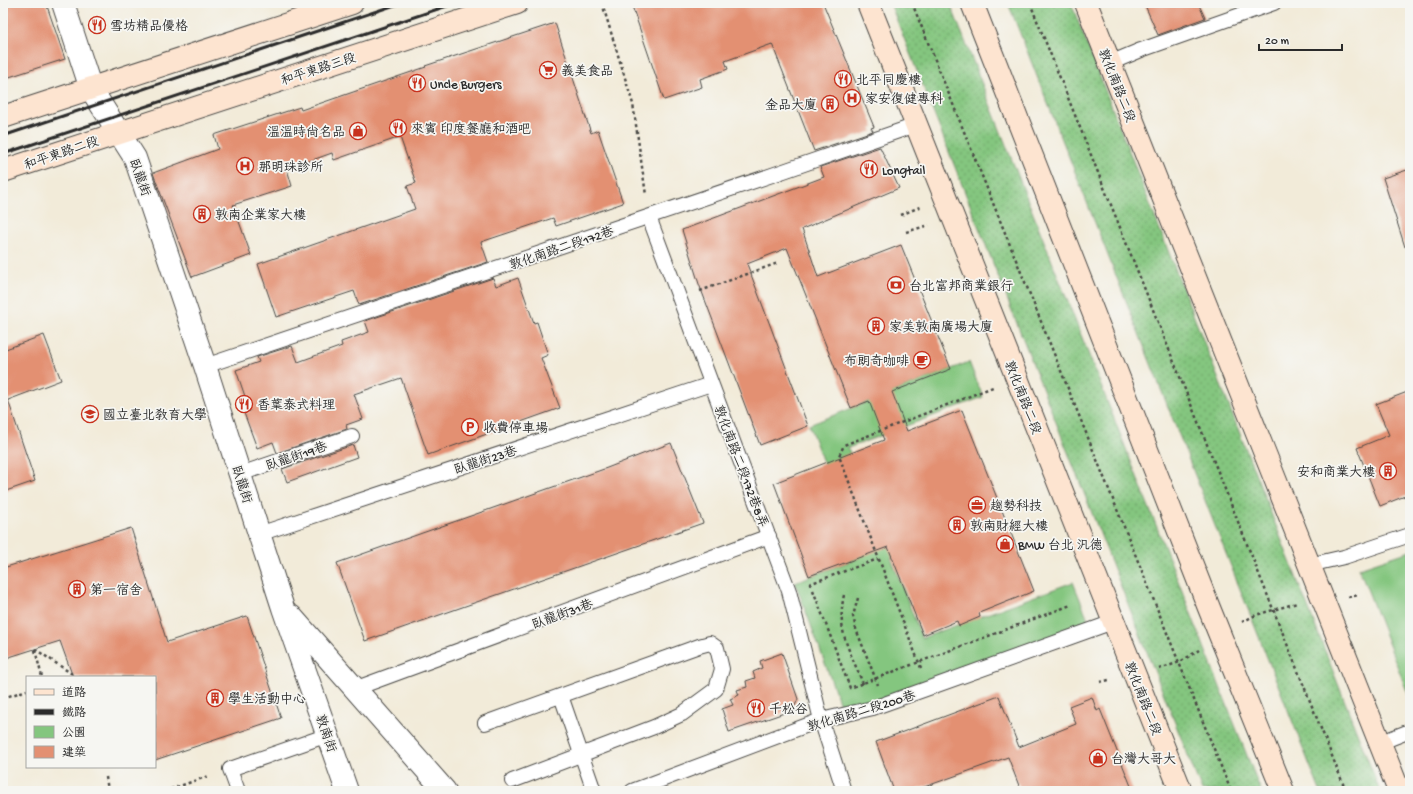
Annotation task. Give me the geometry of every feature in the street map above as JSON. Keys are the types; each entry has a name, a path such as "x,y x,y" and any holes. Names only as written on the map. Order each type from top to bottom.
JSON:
{"main road":[{"path":"3,117 352,3"},
{"name":"和平東路三段","path":"119,132 517,3"},
{"name":"敦化南路二段","path":"868,3 1181,791"},
{"path":"972,3 1203,593 1283,791"},
{"name":"敦化南路二段","path":"1086,3 1399,791"},
{"name":"和平東路二段","path":"3,171 119,132"}],"street":[{"name":"臥龍街","path":"63,3 92,89 135,158 206,366 284,608 445,791"},
{"name":"敦南街","path":"284,608 347,791"}],"lane":[{"path":"1110,63 1141,50 1274,3"},
{"name":"敦化南路二段172巷","path":"206,366 649,217 916,124"},
{"name":"敦化南路二段172巷8弄","path":"649,217 789,592 821,720 844,791"},
{"name":"臥龍街23巷","path":"259,534 711,384"},
{"name":"臥龍街19巷","path":"240,474 352,436"},
{"path":"1309,566 1344,557 1410,535"},
{"name":"臥龍街31巷","path":"354,689 769,536"},
{"name":"敦化南路二段200巷","path":"632,791 821,720 886,704 1113,622"},
{"path":"485,723 699,646 710,643 717,648 722,669 716,690 682,714 654,727 512,781"},
{"path":"561,696 594,791"},
{"path":"1380,743 1410,731"},
{"path":"238,791 230,769 328,735"}],"path":[{"path":"602,3 633,104 649,217"},
{"path":"912,3 1232,791"},
{"path":"1030,3 1346,791"},
{"path":"678,298 778,264"},
{"path":"929,689 839,456 844,445 1016,377"},
{"path":"789,592 878,559"},
{"path":"810,583 850,688 1071,605"},
{"path":"844,595 840,615 842,630 873,708"},
{"path":"858,598 853,616 856,629 886,704"},
{"path":"1256,615 1299,603"},
{"path":"42,676 35,649 72,674"},
{"path":"1162,669 1180,662 1199,650"},
{"path":"3,698 26,690"},
{"path":"165,791 230,769"},
{"path":"106,777 108,791"}],"green space":[{"path":"890,3 950,3 1261,791 1202,791"},
{"path":"1008,3 1071,3 1380,791 1320,791"},
{"path":"969,362 983,397 848,448 881,531 910,551 891,558 922,638 1073,582 1090,624 844,715 795,582 859,558 809,425"},
{"path":"1410,551 1410,699 1359,568"}],"building":[{"path":"3,3 46,3 65,59 3,79"},
{"path":"631,3 823,3 874,127 871,128 873,131 814,151 772,44 725,61 728,69 700,79 702,87 664,100"},
{"path":"1144,3 1198,3 1205,18 1158,35"},
{"path":"555,23 591,133 598,130 623,203 556,226 553,218 481,242 488,262 359,305 354,291 276,317 258,264 415,209 407,186 416,183 400,137 334,160 332,153 287,169 292,186 233,205 251,255 192,277 153,173 218,149 214,135 300,107 301,110 426,67 425,66"},
{"path":"880,147 899,188 802,229 818,277 901,245 951,369 892,392 907,431 962,410 1034,591 979,613 980,617 959,626 957,621 923,635 888,547 809,576 774,483 884,440 869,401 851,408 787,248 747,264 808,426 760,445 699,284 682,230 824,177 820,167"},
{"path":"1410,169 1410,246 1405,247 1383,178"},
{"path":"493,278 496,286 518,278 534,323 537,322 548,355 541,358 560,408 428,455 401,378 354,394 363,419 346,425 347,429 277,453 273,442 257,448 244,413 250,411 236,370 259,362 257,357 292,346 298,362 342,346 341,342 369,332 365,321"},
{"path":"44,335 61,380 8,400 35,481 3,492 3,350"},
{"name":"安和商業大樓","path":"1410,391 1410,494 1380,506 1357,448 1389,435 1376,404"},
{"path":"671,443 703,523 365,641 337,563 607,468"},
{"path":"353,445 357,457 287,482 282,469"},
{"path":"131,528 167,642 247,616 281,718 156,760 156,676 73,676 60,641 3,659 3,568"},
{"path":"782,653 798,699 793,710 729,732 722,709 733,705 730,699 739,695 737,690 747,687 746,681 755,678 753,672 762,668 760,661"},
{"path":"999,696 1019,747 1076,724 1069,706 1092,697 1097,711 1100,709 1133,791 1021,791 1008,757 913,791 894,791 876,742"}],"railway":[{"path":"3,136 401,3"},
{"path":"3,154 456,3"}],"place":[{"name":"雪坊精品優格","path":"97,25"},
{"name":"義美食品","path":"548,70"},
{"name":"北平同慶樓","path":"843,79"},
{"name":"Uncle Burgers","path":"417,83"},
{"name":"家安復健專科","path":"852,98"},
{"name":"金品大廈","path":"830,104"},
{"name":"來賓 印度餐廳和酒吧","path":"398,128"},
{"name":"溫溫時尚名品","path":"358,131"},
{"name":"那明珠診所","path":"245,166"},
{"name":"Longtail","path":"869,169"},
{"name":"敦南企業家大樓","path":"202,214"},
{"name":"台北富邦商業銀行","path":"896,285"},
{"name":"家美敦南廣場大廈","path":"876,326"},
{"name":"布朗奇咖啡","path":"922,360"},
{"name":"香葉泰式料理","path":"244,404"},
{"name":"國立臺北教育大學","path":"90,414"},
{"name":"收費停車場","path":"470,427"},
{"name":"安和商業大樓","path":"1388,471"},
{"name":"趨勢科技","path":"977,505"},
{"name":"敦南財經大樓","path":"957,525"},
{"name":"BMW 台北 汎德","path":"1005,544"},
{"name":"第一宿舍","path":"77,589"},
{"name":"學生活動中心","path":"215,698"},
{"name":"千松谷","path":"756,708"},
{"name":"台灣大哥大","path":"1098,758"}]}
